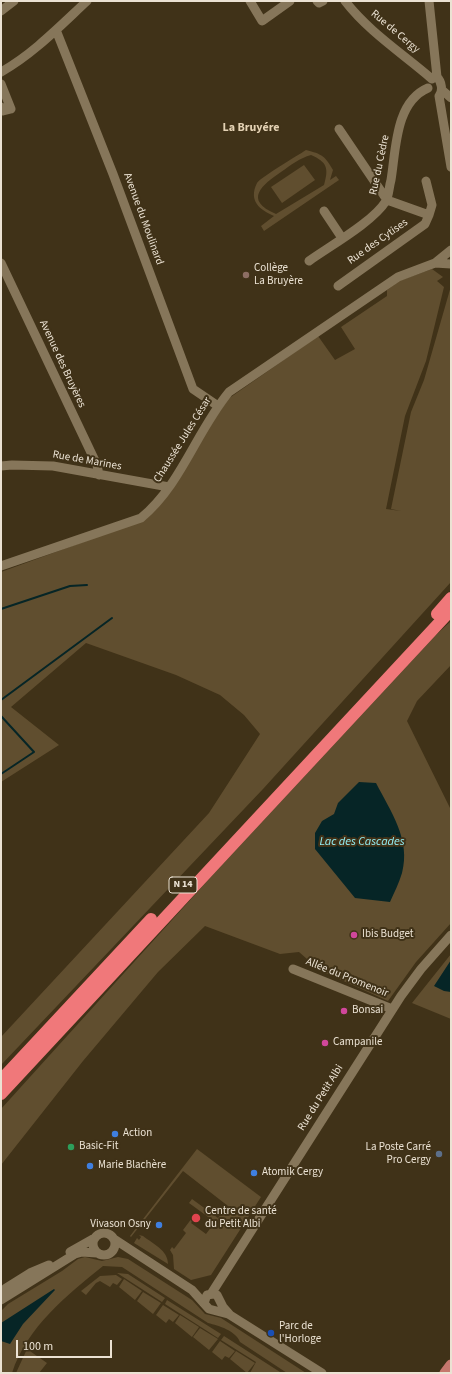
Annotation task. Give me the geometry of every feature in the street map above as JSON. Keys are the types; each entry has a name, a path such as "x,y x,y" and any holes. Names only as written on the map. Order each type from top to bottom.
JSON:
{"highway":[{"name":"N 14","path":"1,1080 451,598"},
{"name":"N 14","path":"1,1094 451,610"},
{"path":"1,1073 32,1046"},
{"path":"1,1102 12,1089 17,1076"}],"main road":[{"path":"445,1373 451,1365"}],"street":[{"path":"1,11 14,1"},
{"path":"1,72 12,66 56,30 87,1"},
{"path":"250,1 262,21 290,1"},
{"path":"317,1 319,3 323,1"},
{"name":"Rue de Cergy","path":"345,1 355,14 376,34 435,78"},
{"path":"429,1 435,78"},
{"name":"Avenue du Moulinard","path":"56,30 113,174 194,389 218,406"},
{"path":"435,78 428,84 428,88 431,93 440,93 451,98"},
{"path":"435,78 440,80 440,93 451,167"},
{"path":"1,84 11,109 3,111 1,107"},
{"name":"Rue du Cèdre","path":"308,261 376,214 387,200 400,125 406,107 414,97 428,88"},
{"path":"339,129 387,200"},
{"path":"426,181 432,205 428,215"},
{"name":"Rue des Cytises","path":"338,286 424,224 428,215 387,200"},
{"path":"324,211 342,238"},
{"name":"Chaussée Jules César","path":"1,566 141,518 155,506 169,487 218,406 229,392 398,277 435,263 451,250"},
{"name":"Avenue des Bruyères","path":"1,263 97,465 99,475"},
{"name":"Chaussée Jules César","path":"435,263 451,264"},
{"name":"Rue de Marines","path":"1,466 53,466 169,487"},
{"name":"Rue du Petit Albi","path":"212,1298 220,1279 392,1009 421,969 451,935"},
{"name":"Allée du Promenoir","path":"293,969 392,1009"},
{"path":"1,1293 6,1288 30,1273 45,1268 93,1239 98,1234 104,1233 110,1235 192,1290 212,1298 230,1315 322,1373"},
{"path":"93,1239 92,1247 96,1253"},
{"path":"111,1253 115,1247 114,1239"},
{"path":"1,1300 75,1254 82,1252 96,1253 104,1256 111,1253 127,1252 150,1263"},
{"path":"212,1298 218,1306 213,1309 230,1315"}],"shaded area":[{"path":"306,150 322,156 333,170 330,180 336,176 339,180 264,231 261,226 274,216 264,211 257,204 254,195 257,183","holes":["311,155 325,166 326,174 324,185 276,214 266,209 260,203 258,198 262,187 274,177 303,158"]},
{"path":"304,165 315,180 282,203 271,187"},
{"path":"432,269 443,277 437,281 444,287 426,361 405,416 386,509 401,511 391,509 411,412 424,380 451,286 451,582 263,789 1,1065 1,1037 209,813 260,734 244,715 220,695 176,675 86,643 11,707 59,745 1,782 1,572 146,519 228,399 318,336 335,360 355,349 341,327 387,296 387,290 399,281"},
{"path":"451,621 451,665 417,701 407,721 451,810 451,923 416,962 388,1001 308,965 307,959 299,952 280,954 205,926 158,972 83,1061 1,1165 1,1109 210,878 436,635"},
{"path":"451,954 451,1019 412,1003"},
{"path":"197,1149 261,1197 211,1275 191,1280 174,1269 173,1255 170,1250 172,1247 174,1249 186,1233 183,1230 192,1218 194,1219 191,1223 206,1234 215,1222 189,1203 192,1199 218,1218 228,1206 183,1171 131,1237 130,1236"},
{"path":"139,1235 143,1236 163,1251 166,1255 168,1264 134,1243 137,1238 139,1240 141,1237"},
{"path":"85,1257 102,1261 118,1257 128,1259 192,1300 205,1314 221,1318 306,1373 287,1373 240,1342 231,1332 222,1327 208,1323 122,1267 103,1266 62,1300 38,1327 27,1341 12,1373 1,1373 1,1311 8,1304 62,1271 78,1259"},
{"path":"117,1273 128,1274 165,1298 162,1302"},
{"path":"116,1275 122,1279 117,1285 113,1283 110,1287 100,1281 96,1283 86,1295 81,1291 100,1276"},
{"path":"124,1279 142,1291 135,1300 119,1287"},
{"path":"143,1292 161,1303 153,1314 137,1301"},
{"path":"167,1300 221,1334 218,1338 165,1304"},
{"path":"163,1305 179,1315 173,1322 169,1319 166,1323 156,1315"},
{"path":"180,1315 199,1327 192,1337 175,1323"},
{"path":"200,1328 218,1339 209,1350 193,1337"},
{"path":"224,1336 282,1373 250,1373 256,1362 221,1340"},
{"path":"220,1341 235,1351 229,1358 225,1356 222,1360 212,1352"},
{"path":"27,1349 47,1363 39,1373 16,1373"},
{"path":"236,1351 255,1363 247,1373 230,1359"}],"water":[{"name":"Lac des Cascades","path":"359,782 376,783 398,826 402,838 404,861 402,873 390,902 355,898 315,849 315,833 322,821 334,814 338,803"},
{"path":"451,960 451,992 444,991 434,986"},
{"path":"54,1289 55,1290 23,1324 10,1344 1,1341 1,1323"}],"waterway":[{"path":"1,609 70,586 87,585"},
{"path":"1,700 112,618"},
{"path":"1,716 34,752 1,774"}],"place":[{"name":"Collège La Bruyère","path":"246,275"},
{"name":"Ibis Budget","path":"354,935"},
{"name":"Bonsai","path":"344,1011"},
{"name":"Campanile","path":"325,1043"},
{"name":"Action","path":"115,1134"},
{"name":"Basic-Fit","path":"71,1147"},
{"name":"La Poste Carré Pro Cergy","path":"439,1154"},
{"name":"Marie Blachère","path":"90,1166"},
{"name":"Atomik Cergy","path":"254,1173"},
{"name":"Centre de santé du Petit Albi","path":"196,1218"},
{"name":"Vivason Osny","path":"159,1225"},
{"name":"Parc de l'Horloge","path":"271,1333"}],"district":[{"name":"La Bruyére","path":"251,128"}]}
